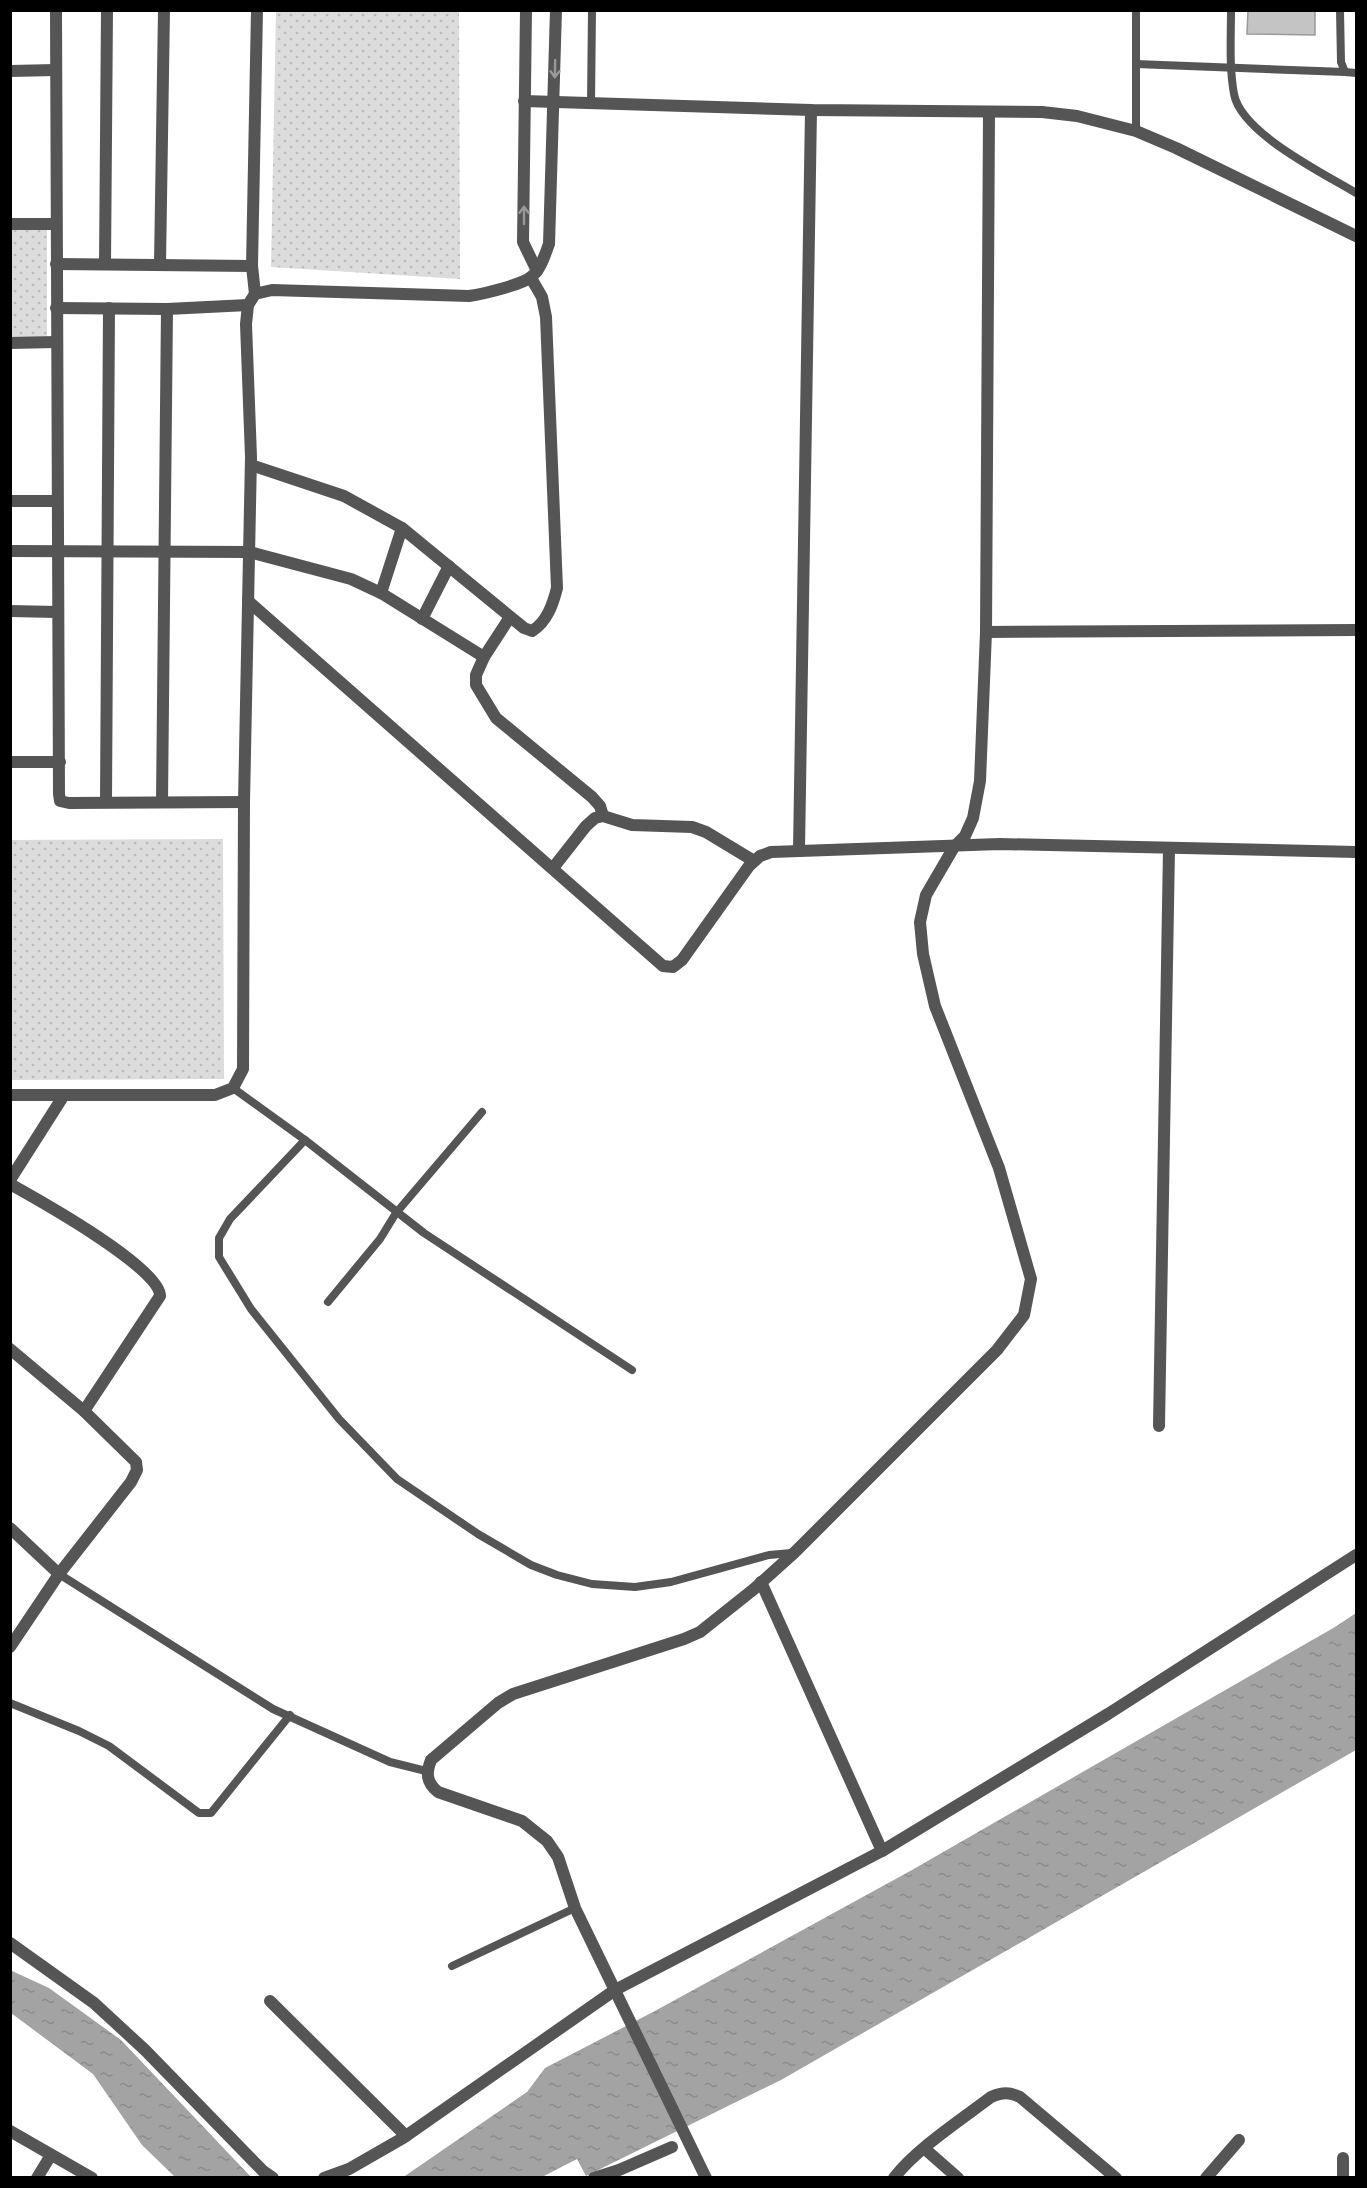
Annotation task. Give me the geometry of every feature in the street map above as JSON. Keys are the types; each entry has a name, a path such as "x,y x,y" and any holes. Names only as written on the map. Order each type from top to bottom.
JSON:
{"street":[{"path":"56,10 56,501 60,801 244,802"},
{"path":"105,264 107,10"},
{"path":"160,264 164,10"},
{"path":"10,1095 215,1095 233,1088 243,1069 244,802 250,465 246,324 251,300 257,10"},
{"path":"250,465 344,496 402,528 524,628 532,631 537,628 551,609 556,588 546,317 524,242 526,10"},
{"path":"56,308 167,309 251,300 272,290 469,296 491,293 534,274 549,244 556,10"},
{"path":"10,71 56,70"},
{"path":"524,101 811,110 1042,112 1077,116 1136,131 1176,148 1356,236"},
{"path":"799,850 811,110"},
{"path":"706,2178 575,1908 558,1857 547,1841 522,1821 438,1792 430,1785 426,1771 431,1760 498,1703 513,1694 696,1635 794,1553 997,1350 1024,1315 1031,1280 999,1168 935,1006 920,922 926,895 954,847 965,836 973,818 980,781 986,632 989,113"},
{"path":"10,224 56,224"},
{"path":"56,264 252,266"},
{"path":"106,801 109,308"},
{"path":"162,802 167,309"},
{"path":"10,343 56,342"},
{"path":"10,501 56,501"},
{"path":"381,593 402,528"},
{"path":"10,551 249,552 351,579 381,593 484,657"},
{"path":"422,619 449,566"},
{"path":"248,601 663,966 673,967 682,960 754,861 771,852 1000,844 1356,852"},
{"path":"10,611 57,612"},
{"path":"510,617 484,657 476,675 476,685 496,718 592,797 600,806 603,816"},
{"path":"986,632 1356,630"},
{"path":"10,762 60,762"},
{"path":"553,868 586,826 595,818 603,816 632,825 692,827 706,832 754,861"},
{"path":"1159,1426 1169,849"},
{"path":"64,1095 10,1182 93,1232 144,1272 158,1284 161,1290 160,1296 84,1411"},
{"path":"10,1349 84,1411 136,1462 137,1470 131,1482 59,1574 10,1647"},
{"path":"10,1528 59,1574"},
{"path":"324,2178 349,2169 406,2136 616,1993 882,1851 1108,1714 1356,1555"},
{"path":"762,1582 882,1851"},
{"path":"10,1943 94,2003 145,2050 263,2171 273,2178"},
{"path":"270,2001 406,2136"},
{"path":"894,2178 903,2166 991,2097 1002,2092 1011,2092 1020,2097 1116,2178"},
{"path":"10,2131 92,2178"},
{"path":"1206,2178 1239,2140"},
{"path":"594,2178 672,2147"},
{"path":"925,2149 958,2178"},
{"path":"37,2178 51,2155"},
{"path":"1343,2158 1343,2178"}],"lane":[{"path":"591,104 592,10"},
{"path":"1136,10 1136,131"},
{"path":"1231,10 1234,96 1243,115 1281,148 1356,193"},
{"path":"1340,10 1341,62 1344,72"},
{"path":"1136,64 1356,72"},
{"path":"233,1088 305,1140 424,1233 632,1370"},
{"path":"328,1302 380,1239 396,1213 482,1112"},
{"path":"305,1140 230,1219 219,1238 219,1257 251,1309 332,1410 397,1479 478,1534 531,1565 591,1584 635,1587 671,1582 770,1555 794,1553"},
{"path":"59,1574 273,1708 390,1762 426,1771"},
{"path":"10,1703 79,1731 109,1746 199,1813 211,1813 290,1715"},
{"path":"452,1966 575,1908"}],"shaded area":[{"path":"276,11 459,11 460,279 271,267"},
{"path":"11,227 47,228 47,339 11,338"},
{"path":"223,839 224,1079 11,1080 11,840"}],"water":[{"path":"1356,1613 1356,1750 781,2080 586,2176 577,2159 542,2177 402,2178 527,2092 545,2068 653,2012 912,1870"},
{"path":"10,1970 49,1988 121,2040 251,2177 175,2177 142,2145 93,2074 11,2013"}],"building":[{"path":"1248,10 1315,10 1315,35 1247,34"}]}
